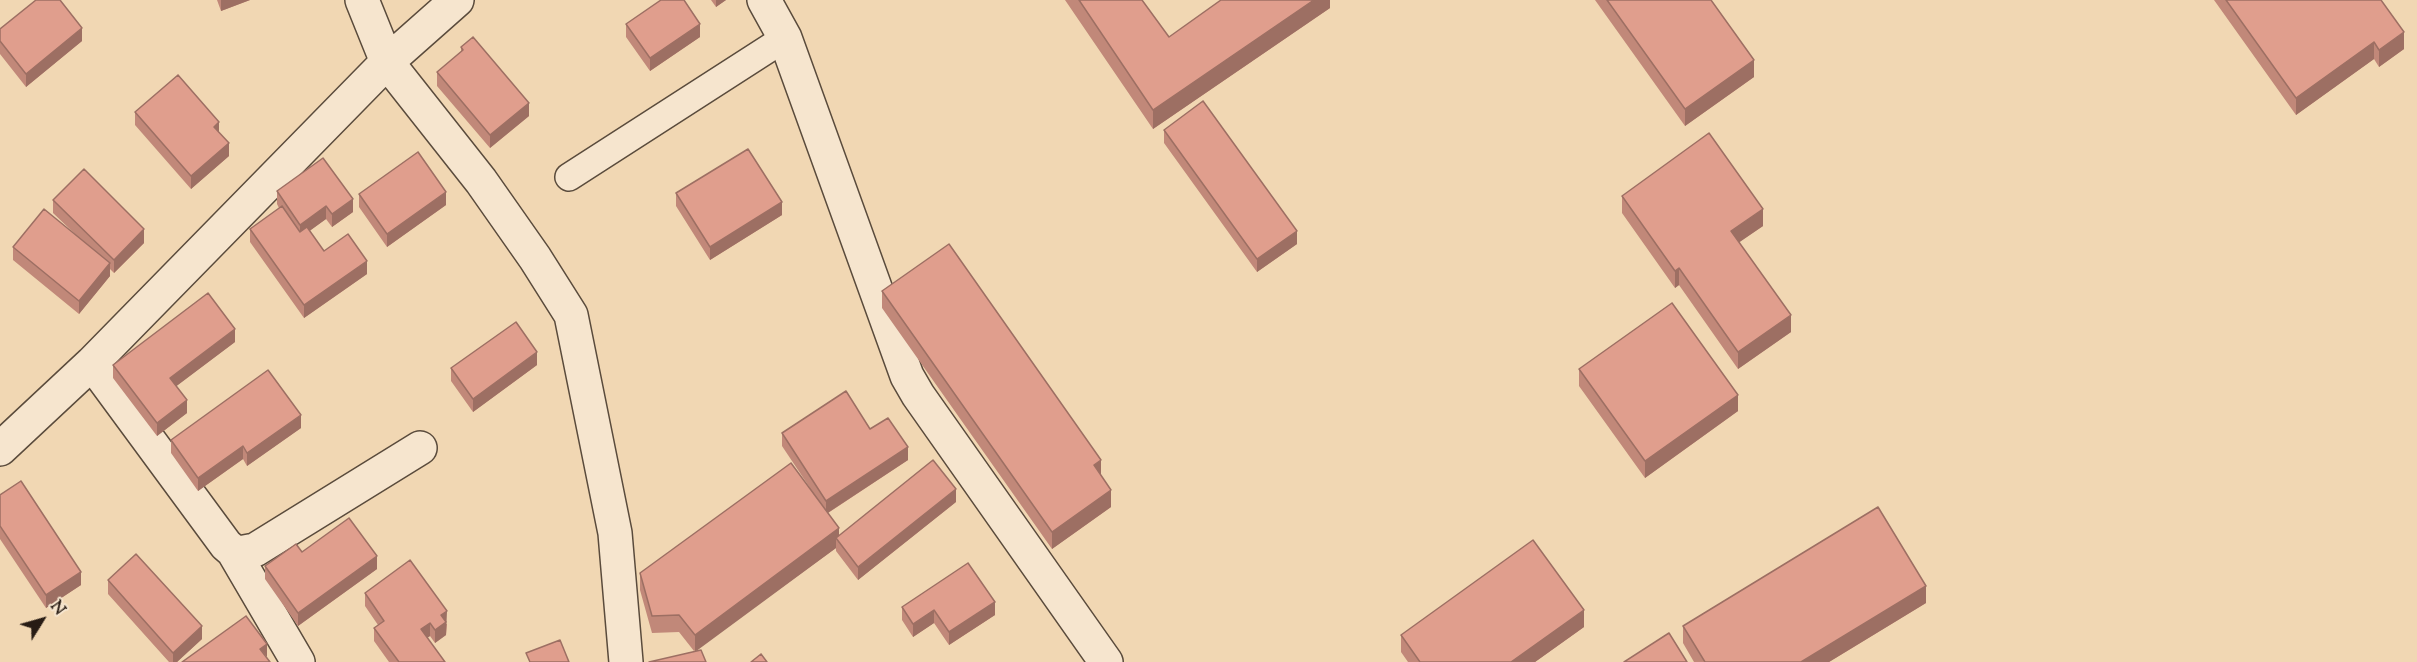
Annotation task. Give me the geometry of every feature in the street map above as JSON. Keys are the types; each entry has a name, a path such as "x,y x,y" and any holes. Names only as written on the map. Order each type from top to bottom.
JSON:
{"street":[{"path":"362,0 387,62 481,181 565,303 575,330 615,533 626,662"},
{"path":"5,439 92,363 387,62 457,0"},
{"path":"764,0 785,38 907,376 918,395 1106,662"},
{"path":"92,363 233,551 298,662"},
{"path":"233,551 247,553 255,550 420,448"}],"lane":[{"path":"569,177 785,38"}],"building":[{"path":"36,0 60,0 82,28 26,74 0,41 0,29"},
{"path":"661,0 684,0 700,24 650,58 626,24"},
{"path":"1079,0 1142,0 1169,37 1221,0 1314,0 1153,110"},
{"path":"1607,0 1711,0 1754,60 1685,109"},
{"path":"2226,0 2381,0 2404,32 2379,50 2374,42 2296,98"},
{"path":"473,37 529,103 490,135 437,72 463,50 461,47"},
{"path":"178,75 219,122 214,127 229,143 191,176 135,112"},
{"path":"1203,101 1297,231 1257,259 1164,130"},
{"path":"1709,133 1763,209 1731,231 1791,315 1738,352 1679,268 1675,271 1622,196"},
{"path":"748,149 782,202 710,247 676,193"},
{"path":"418,152 446,192 387,234 359,194"},
{"path":"323,158 353,199 332,214 326,206 300,225 277,191"},
{"path":"84,169 144,229 114,260 53,200"},
{"path":"282,206 300,232 307,227 324,251 348,234 367,261 304,305 250,229"},
{"path":"44,209 110,263 79,301 13,247"},
{"path":"949,244 1101,460 1094,465 1111,490 1052,532 882,291"},
{"path":"208,293 235,329 170,378 187,400 157,423 113,365"},
{"path":"1672,303 1738,395 1645,461 1579,369"},
{"path":"516,322 537,352 473,399 451,368"},
{"path":"268,370 301,415 247,453 243,446 198,478 171,440"},
{"path":"846,391 870,429 888,418 908,447 826,501 782,433"},
{"path":"933,460 956,489 858,567 836,538"},
{"path":"791,463 839,528 695,635 679,615 652,616 640,573"},
{"path":"21,481 81,572 46,595 0,526 0,495"},
{"path":"1878,507 1926,586 1801,662 1705,662 1683,626"},
{"path":"349,518 377,556 298,613 265,566 296,544 302,552"},
{"path":"1533,540 1584,610 1511,662 1420,662 1401,635"},
{"path":"136,554 202,626 173,653 108,580"},
{"path":"410,560 447,611 441,615 446,622 435,630 430,623 421,629 445,662 399,662 374,628 384,621 365,593"},
{"path":"968,563 995,602 949,632 934,610 913,624 902,607"},
{"path":"246,616 267,644 260,649 270,662 182,662"},
{"path":"1669,633 1687,662 1624,662"},
{"path":"560,640 569,662 530,662 526,653"},
{"path":"701,650 706,662 649,662"},
{"path":"761,654 767,662 751,662"}]}
